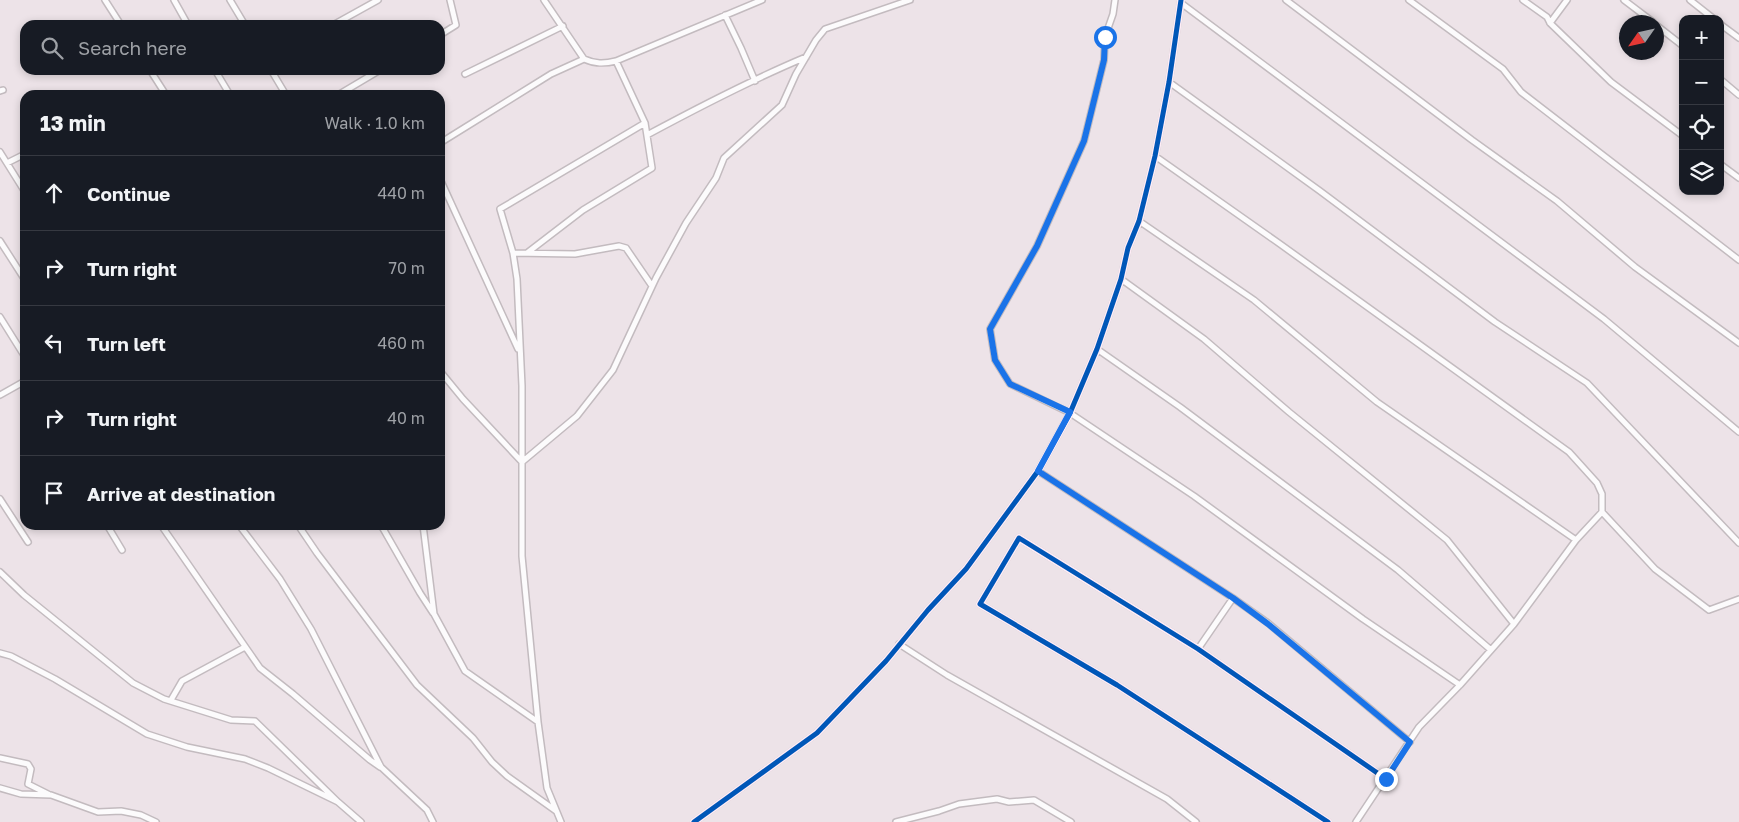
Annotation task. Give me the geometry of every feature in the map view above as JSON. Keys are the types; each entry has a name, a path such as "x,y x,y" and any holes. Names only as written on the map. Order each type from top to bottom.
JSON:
{"street":[{"path":"105,0 118,20"},
{"path":"174,0 185,20"},
{"path":"230,0 242,20"},
{"path":"342,20 378,0"},
{"path":"445,32 456,25 450,0"},
{"path":"545,0 584,59 592,63 604,64 616,61 762,0"},
{"path":"522,462 576,416 613,370 652,286 686,224 716,178 724,158 782,105 806,57 825,29 910,0"},
{"path":"1115,0 1113,14 1105,37 1104,60 1084,141 1037,246 990,329 995,360 1010,384 1070,412 1194,496 1364,619 1460,685"},
{"path":"1286,0 1557,201 1635,267 1739,343"},
{"path":"1409,0 1502,69 1521,92 1739,260"},
{"path":"1523,0 1547,17 1550,23 1611,82 1679,133"},
{"path":"1550,23 1567,0"},
{"path":"1624,0 1644,15"},
{"path":"1690,0 1709,15"},
{"path":"694,822 817,733 966,569 1038,471 1070,412 1097,349 1120,280 1128,248 1139,221 1155,156 1181,1 1604,319 1739,432"},
{"path":"725,15 742,48 755,80"},
{"path":"465,74 562,26"},
{"path":"1724,27 1739,38"},
{"path":"1664,31 1679,43"},
{"path":"647,135 695,109 806,57"},
{"path":"445,140 551,74 584,59"},
{"path":"527,253 583,210 652,168 645,123 616,61"},
{"path":"153,75 163,90"},
{"path":"218,75 227,90"},
{"path":"275,75 283,90"},
{"path":"346,90 372,75"},
{"path":"1168,82 1320,191 1495,322 1587,383 1739,543"},
{"path":"1724,82 1739,94"},
{"path":"561,822 547,788 538,722 522,556 518,279 500,209 645,123"},
{"path":"0,152 20,184"},
{"path":"1155,156 1569,452 1597,483 1602,494 1602,512 1576,540 1514,624 1420,727 1356,822"},
{"path":"7,164 20,157"},
{"path":"1724,167 1739,178"},
{"path":"445,190 520,352"},
{"path":"1139,221 1254,300 1377,402 1576,540"},
{"path":"0,241 20,272"},
{"path":"513,254 575,254 619,246 626,248 652,286"},
{"path":"1120,280 1204,340 1289,412 1447,540 1514,624"},
{"path":"0,317 20,349"},
{"path":"1097,349 1180,407 1398,570 1491,650"},
{"path":"445,377 522,462"},
{"path":"0,395 20,386"},
{"path":"1038,471 1233,598 1268,624 1410,742"},
{"path":"0,500 28,542"},
{"path":"1602,512 1655,569 1709,610 1739,599"},
{"path":"110,530 122,550"},
{"path":"164,530 260,668 370,760 381,767 427,810 433,822"},
{"path":"242,530 280,579 311,629 381,767"},
{"path":"302,530 417,685 473,738 492,762 507,776 556,811"},
{"path":"384,530 434,614 465,671 538,722"},
{"path":"424,530 434,614"},
{"path":"1328,822 1117,685 980,604 1019,538 1198,649 1386,779"},
{"path":"0,572 24,595 133,683 171,700 231,720 255,721 361,822"},
{"path":"1198,649 1233,598"},
{"path":"899,644 947,675 1166,800 1196,822"},
{"path":"171,700 182,681 245,648"},
{"path":"0,653 11,656 55,679 147,734 187,747 244,759 268,768 338,802"},
{"path":"0,758 28,764 31,769 28,784 50,795 98,812 121,811 141,815 156,822"},
{"path":"0,788 21,794 50,795"},
{"path":"896,822 939,812 959,804 997,799 1009,802 1034,800 1071,822"}],"cycle path":[{"path":"694,822 817,733 886,661 928,610 966,569 1038,471 1070,413 1097,349 1121,279 1128,248 1139,221 1155,156 1169,82 1181,0"},
{"path":"1328,822 1117,685 980,604 1019,538 1198,649 1386,779"}],"route":[{"path":"1105,37 1104,60 1084,141 1037,246 990,329 995,360 1010,384 1070,412 1038,471 1233,598 1268,624 1410,742 1386,779"}]}
